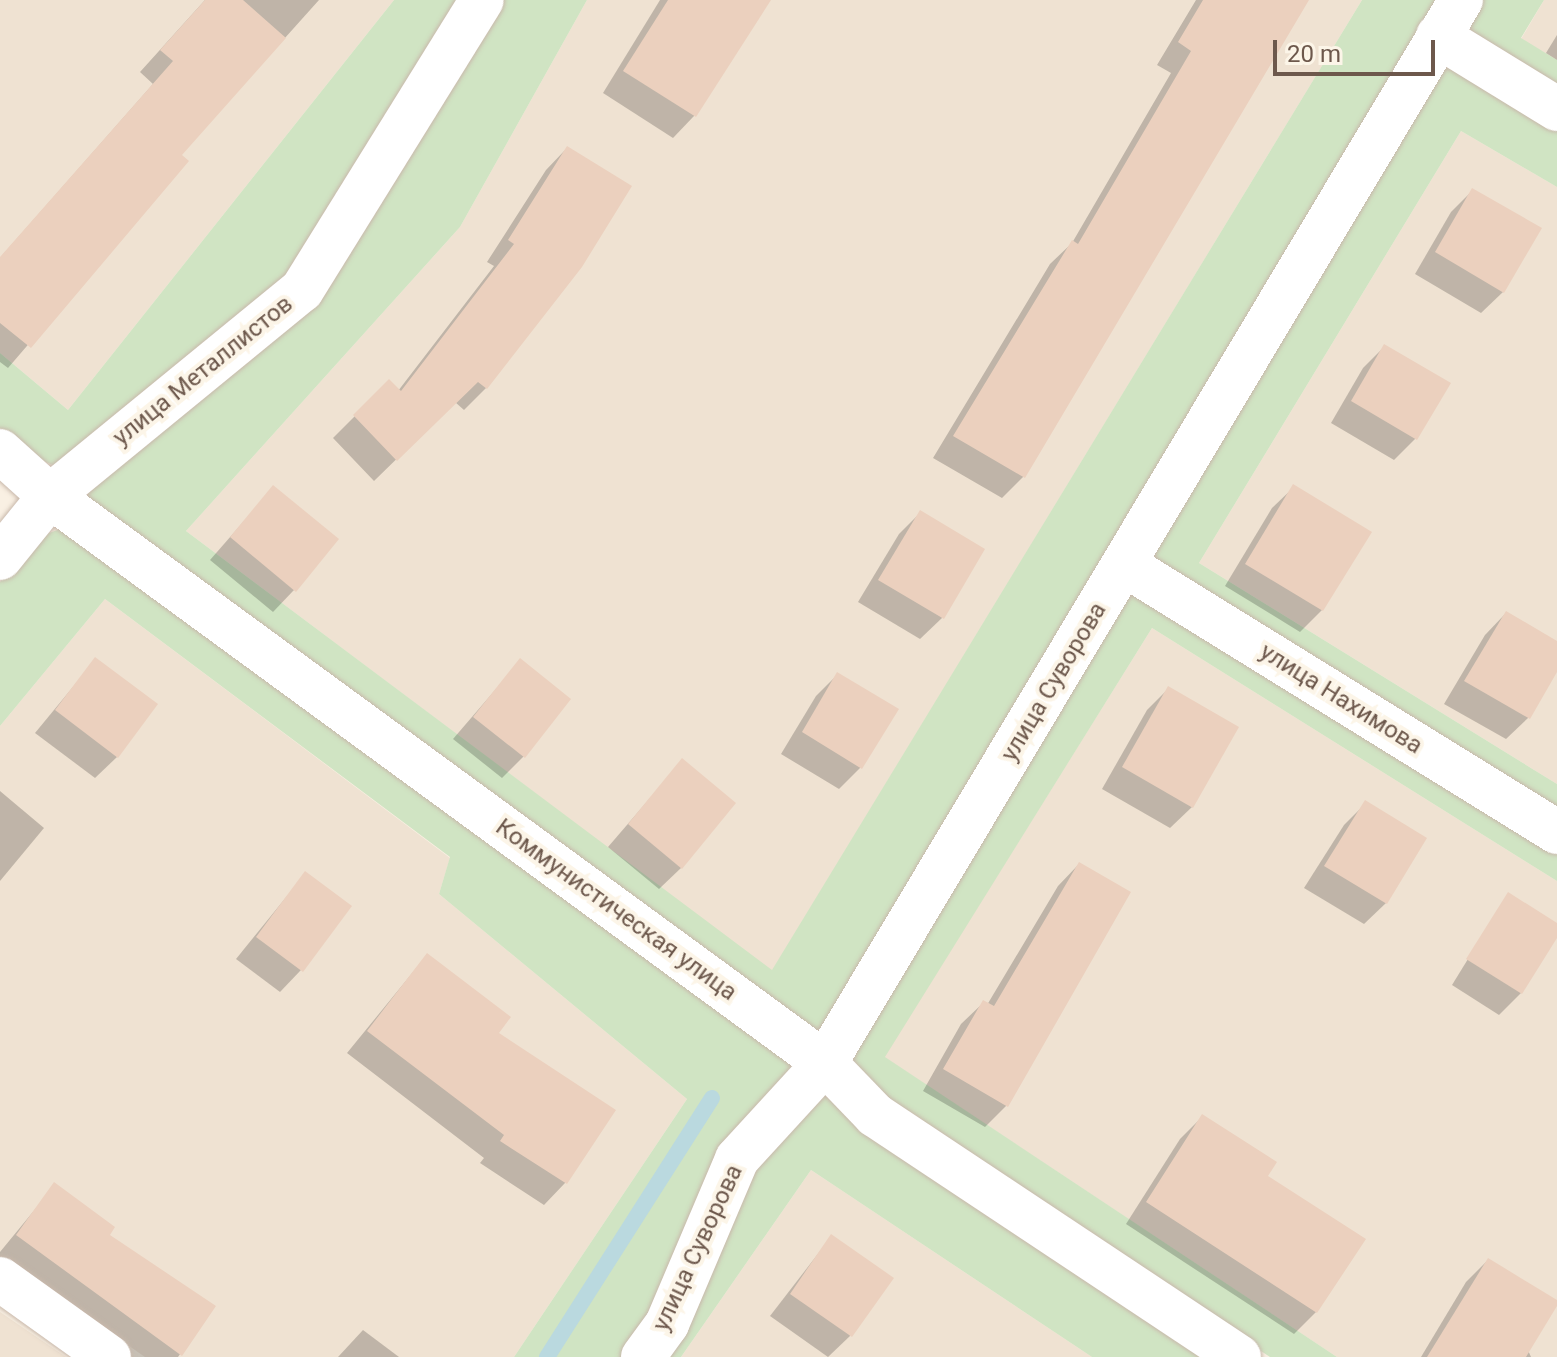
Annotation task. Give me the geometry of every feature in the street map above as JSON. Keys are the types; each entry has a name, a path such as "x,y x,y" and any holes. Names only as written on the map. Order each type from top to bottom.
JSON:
{"street":[{"name":"улица Металлистов","path":"0,558 50,496 302,290 482,0"},
{"name":"улица Суворова","path":"643,1357 667,1324 737,1159 825,1063 1461,0"},
{"path":"1438,36 1557,109"},
{"name":"Коммунистическая улица","path":"0,451 50,496 825,1063 875,1115 1239,1357"},
{"name":"улица Нахимова","path":"1125,565 1557,832"},
{"path":"0,1279 109,1357"}],"shaded area":[{"path":"0,0 394,0 68,410 0,353"},
{"path":"587,0 1362,0 772,971 186,531 460,227"},
{"path":"1544,0 1557,0 1557,60 1521,39"},
{"path":"1461,131 1557,187 1557,784 1199,563"},
{"path":"105,599 450,858 439,894 687,1099 514,1357 145,1357 0,1256 0,726"},
{"path":"1152,628 1557,881 1557,1357 1337,1357 884,1057"},
{"path":"811,1170 1092,1357 681,1357"},
{"path":"0,1312 66,1357 0,1357"}],"green space":[{"path":"394,0 472,0 290,284 64,470 30,455 0,428 0,353 68,410"},
{"path":"499,0 587,0 460,227 186,531 772,970 1362,0 1441,0 817,1042 81,502 85,485 314,301"},
{"path":"1478,0 1544,0 1521,38 1557,60 1557,96 1457,35"},
{"path":"1446,54 1557,122 1557,187 1461,131 1199,563 1557,784 1557,821 1144,565"},
{"path":"63,528 808,1059 658,1313 626,1357 514,1357 687,1099 439,894 450,857 105,599 0,726 0,582 35,538"},
{"path":"1134,581 1557,843 1557,881 1152,628 885,1057 1337,1357 1270,1357 886,1102 843,1061"},
{"path":"825,1084 1212,1357 1092,1357 811,1170 681,1357 659,1357 749,1165"}],"building":[{"path":"205,0 243,0 286,38 182,155 189,161 31,348 0,323 0,257 173,61 160,50"},
{"path":"668,0 771,0 696,117 623,71"},
{"path":"1203,0 1309,0 1025,478 953,436 1072,240 1078,244 1191,51 1178,42"},
{"path":"567,146 632,186 582,267 487,389 478,382 397,461 353,415 389,379 401,391 514,244 508,240"},
{"path":"1472,188 1542,228 1504,293 1435,252"},
{"path":"1384,344 1451,383 1417,440 1351,401"},
{"path":"1293,484 1372,532 1323,611 1245,564"},
{"path":"273,485 339,539 296,592 230,537"},
{"path":"920,510 985,549 944,619 878,580"},
{"path":"1506,611 1557,641 1557,672 1530,719 1464,681"},
{"path":"95,657 158,704 118,758 55,710"},
{"path":"520,658 571,699 525,758 473,717"},
{"path":"837,672 899,709 862,769 802,732"},
{"path":"1168,686 1239,727 1193,808 1122,767"},
{"path":"682,758 736,803 682,869 628,824"},
{"path":"1365,800 1427,838 1387,904 1324,866"},
{"path":"1079,862 1131,892 1008,1107 943,1069 983,1000 994,1006"},
{"path":"305,871 352,906 303,972 256,937"},
{"path":"1508,892 1557,923 1557,938 1522,994 1466,959"},
{"path":"427,953 511,1017 499,1033 616,1110 567,1184 500,1141 504,1135 367,1031"},
{"path":"1202,1114 1277,1162 1268,1176 1366,1239 1317,1313 1146,1202"},
{"path":"54,1182 115,1227 110,1235 216,1306 182,1356 16,1235"},
{"path":"831,1234 894,1278 852,1337 790,1294"},
{"path":"1488,1258 1557,1300 1557,1306 1526,1357 1427,1357"}],"waterway":[{"path":"547,1357 712,1098"}]}
